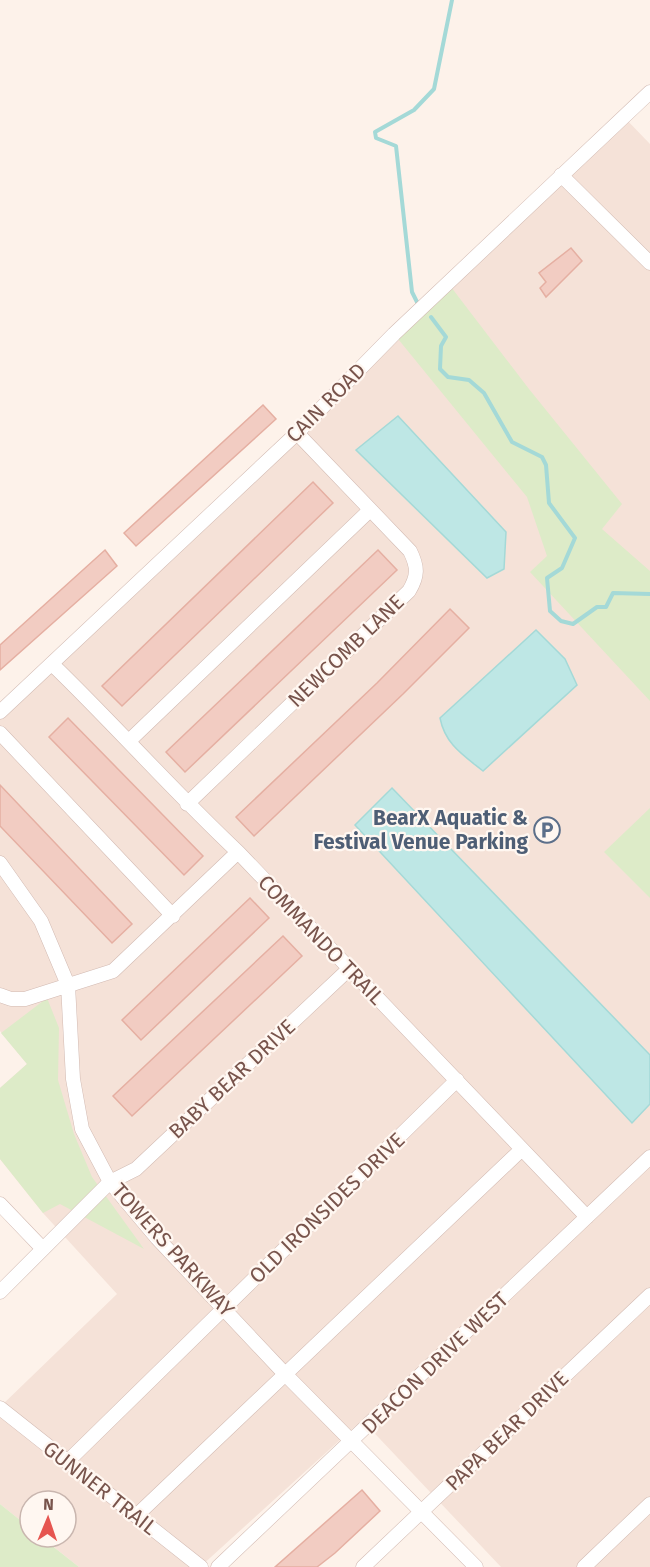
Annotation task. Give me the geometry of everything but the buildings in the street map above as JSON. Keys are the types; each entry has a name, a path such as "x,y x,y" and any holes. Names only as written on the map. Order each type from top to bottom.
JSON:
{"street":[{"name":"CAIN ROAD","path":"0,712 53,665 297,433 394,334 650,92"},
{"path":"561,175 650,263"},
{"name":"NEWCOMB LANE","path":"187,804 409,591 417,572 410,551 297,433"},
{"path":"130,740 370,510"},
{"name":"COMMANDO TRAIL","path":"53,665 130,740 187,804 238,852 587,1217"},
{"path":"0,733 173,916"},
{"path":"0,995 11,999 25,999 113,971 238,852"},
{"name":"TOWERS PARKWAY","path":"0,863 41,921 68,985 73,1079 82,1130 110,1182 157,1238 225,1307 284,1372 476,1567"},
{"name":"BABY BEAR DRIVE","path":"0,1292 110,1182 136,1169 349,969"},
{"name":"OLD IRONSIDES DRIVE","path":"67,1462 457,1080"},
{"path":"136,1515 284,1372 522,1149"},
{"name":"DEACON DRIVE WEST","path":"218,1567 353,1442 650,1157"},
{"path":"0,1204 43,1249"},
{"name":"PAPA BEAR DRIVE","path":"363,1567 650,1294"},
{"name":"GUNNER TRAIL","path":"0,1407 201,1567"},
{"path":"584,1567 650,1504"}],"shaded area":[{"path":"623,116 650,144 650,1567 501,1567 362,1420 200,1567 79,1567 56,1549 78,1549 78,1489 18,1489 18,1518 0,1504 0,1407 117,1294 43,1213 0,1159 0,1088 27,1064 0,1031 0,712"}],"green space":[{"path":"448,283 529,389 622,504 602,529 650,571 650,701 530,572 547,556 527,497 394,334"},
{"path":"650,808 650,898 604,852"},
{"path":"47,998 59,1028 58,1080 74,1134 92,1177 144,1249 60,1204 43,1213 0,1159 0,1088 27,1064 1,1033"},
{"path":"0,1504 18,1518 18,1549 56,1549 79,1567 0,1567"}],"water":[{"path":"398,416 506,532 504,569 487,578 356,450"},
{"path":"536,630 565,659 577,685 483,771 451,742 442,727 440,718"},
{"path":"392,788 650,1055 650,1104 632,1123 355,825"}],"waterway":[{"path":"417,302 412,292 396,146 376,138 375,132 414,110 434,89 452,0"},
{"path":"431,317 446,337 441,346 440,369 448,377 469,380 484,393 512,442 542,457 546,465 549,503 575,538 562,568 547,578 550,611 561,621 573,624 597,607 606,607 613,593 650,594"}],"place":[{"name":"BearX Aquatic & Festival Venue Parking","path":"547,830"}]}
